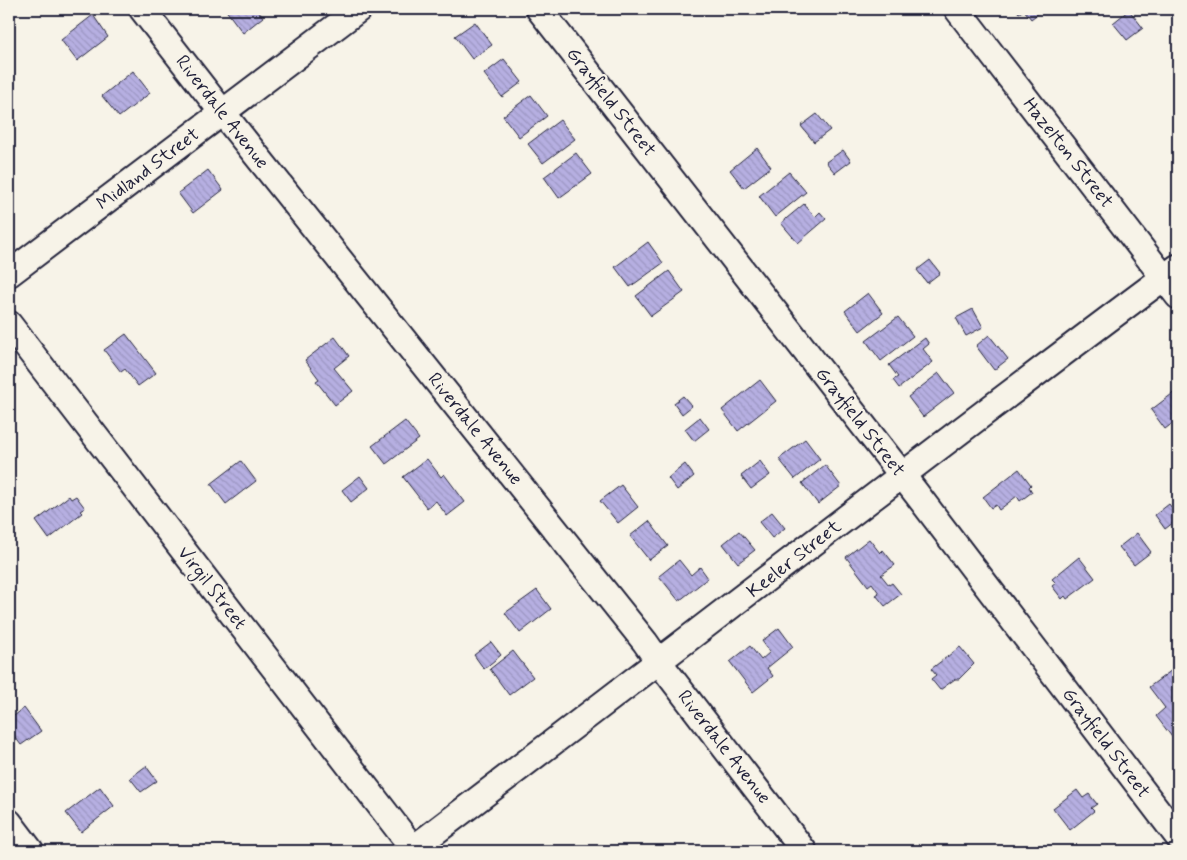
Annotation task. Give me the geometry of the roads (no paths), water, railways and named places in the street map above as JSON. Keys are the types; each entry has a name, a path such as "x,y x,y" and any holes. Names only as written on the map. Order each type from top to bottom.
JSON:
{"street":[{"name":"Riverdale Avenue","path":"142,9 645,642 804,851"},
{"name":"Midland Street","path":"9,274 359,9"},
{"name":"Grayfield Street","path":"539,9 902,475 1178,837"},
{"name":"Hazelton Street","path":"957,9 1174,280"},
{"name":"Keeler Street","path":"413,850 902,475 1174,280"},
{"name":"Virgil Street","path":"9,324 413,850"},
{"path":"9,822 31,851"}]}
